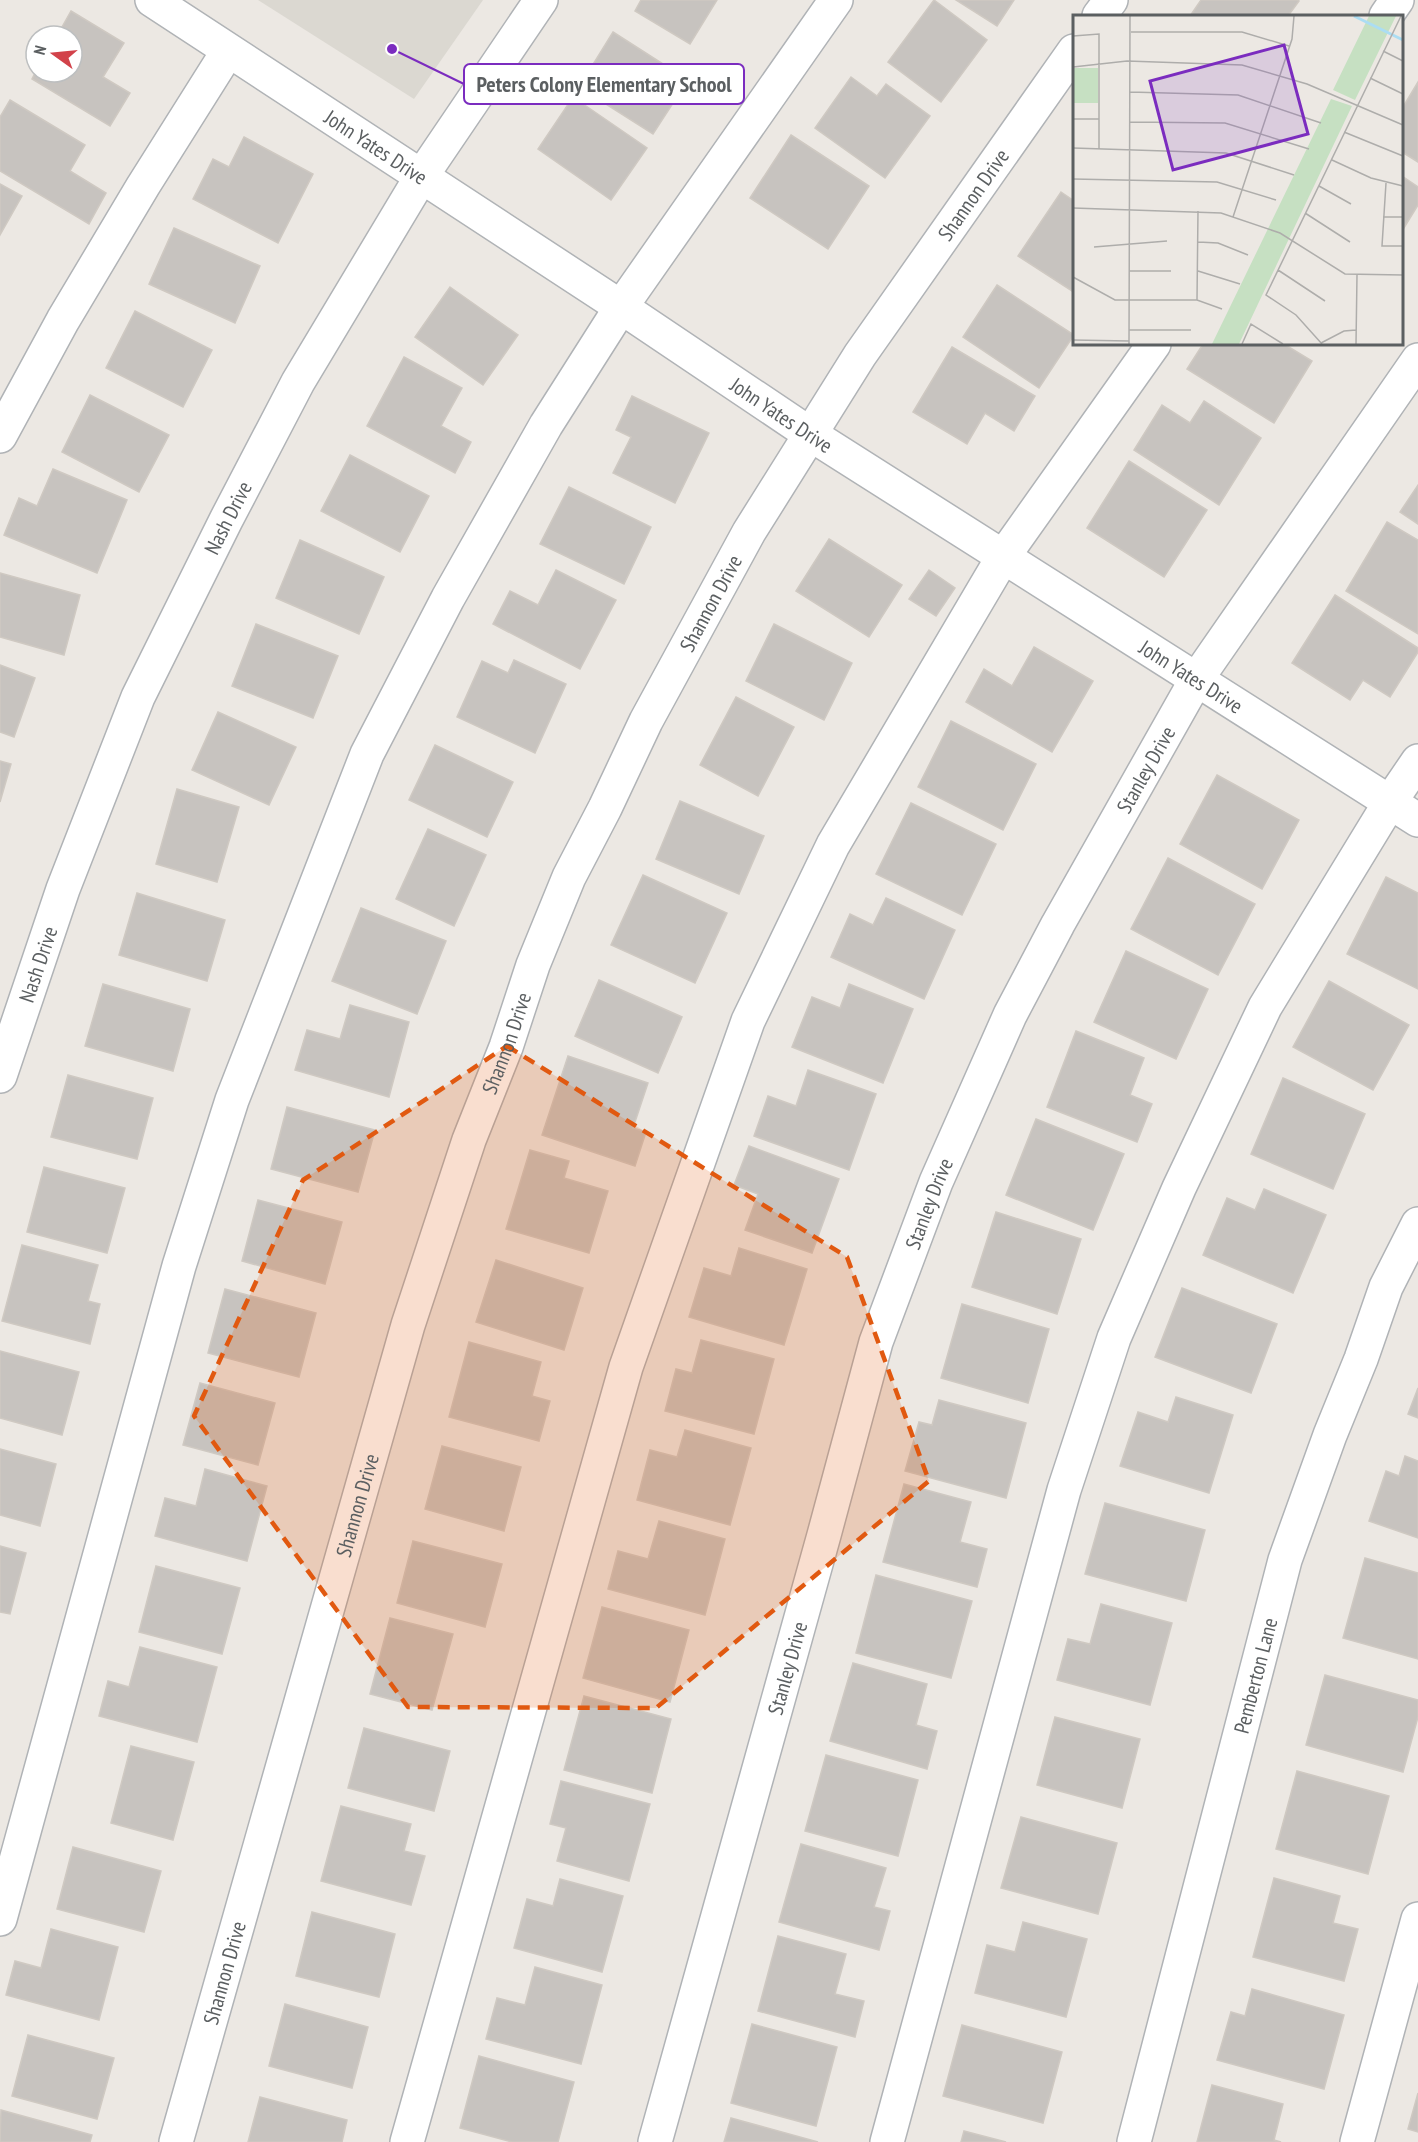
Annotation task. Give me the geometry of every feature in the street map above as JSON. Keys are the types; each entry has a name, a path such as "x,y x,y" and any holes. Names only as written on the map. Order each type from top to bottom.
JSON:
{"street":[{"name":"John Yates Drive","path":"152,0 621,307 810,434 1418,820"},
{"name":"Nash Drive","path":"0,1076 63,889 138,698 226,520 298,382 421,177 541,0"},
{"path":"0,1919 179,1266 232,1100 367,754 448,598 540,435 621,307 836,0"},
{"path":"1100,15 1111,0"},
{"path":"1387,15 1397,0"},
{"path":"0,436 80,291 142,186 228,51"},
{"name":"Shannon Drive","path":"176,2142 408,1325 469,1140 506,1047 533,965 568,877 646,721 749,532 860,355 1073,52"},
{"path":"407,2142 626,1367 748,1021 833,845 1003,557 1153,345"},
{"name":"Stanley Drive","path":"655,2142 876,1342 936,1182 1010,1015 1058,924 1196,680 1418,360"},
{"path":"887,2142 1064,1490 1114,1338 1179,1188 1265,1007 1390,802 1418,761"},
{"name":"Pemberton Lane","path":"1134,2142 1285,1560 1386,1287 1418,1224"},
{"path":"1357,2142 1418,1919"}],"highlighted area":[{"path":"507,1046 847,1257 929,1481 656,1708 408,1707 194,1416 303,1180"}],"shaded area":[{"path":"258,0 483,0 414,99"}],"building":[{"path":"641,0 717,0 690,44 635,11"},
{"path":"934,0 987,40 941,102 888,62"},
{"path":"956,0 1014,0 997,26"},
{"path":"1201,0 1299,1 1289,15 1191,15"},
{"path":"71,11 124,43 103,77 130,93 110,126 40,84 84,84 84,24 64,24"},
{"path":"613,32 688,80 653,134 579,87"},
{"path":"851,77 877,96 886,84 930,116 885,178 815,128"},
{"path":"1418,82 1418,162 1403,153 1403,107"},
{"path":"573,97 647,148 611,200 538,149"},
{"path":"10,100 85,145 70,171 106,193 89,224 0,171 0,117"},
{"path":"791,135 869,186 828,249 750,198"},
{"path":"244,137 313,174 278,243 193,199 213,159 229,167"},
{"path":"1403,177 1418,187 1418,205 1403,229"},
{"path":"0,184 22,196 0,235"},
{"path":"1061,192 1073,200 1072,291 1018,256"},
{"path":"174,228 260,266 235,323 149,284"},
{"path":"997,285 1073,334 1039,388 963,337"},
{"path":"450,287 518,335 483,385 415,337"},
{"path":"135,311 212,350 183,407 106,368"},
{"path":"1202,345 1286,345 1312,361 1274,423 1187,369"},
{"path":"952,347 1035,396 1014,431 985,413 967,444 913,412"},
{"path":"404,357 462,388 441,426 471,442 455,473 367,426"},
{"path":"90,395 169,435 139,492 62,452"},
{"path":"632,396 709,433 675,503 613,473 631,437 616,430"},
{"path":"1204,401 1261,438 1219,505 1134,450 1162,405 1190,423"},
{"path":"350,455 429,496 400,552 321,511"},
{"path":"1129,461 1207,510 1164,577 1087,528"},
{"path":"53,469 127,500 97,573 4,535 19,498 37,506"},
{"path":"1418,485 1418,524 1400,512"},
{"path":"569,487 651,527 624,584 540,544"},
{"path":"1387,522 1418,540 1418,634 1346,591"},
{"path":"829,539 902,585 869,637 796,591"},
{"path":"300,540 384,577 359,634 276,598"},
{"path":"556,570 616,600 580,669 493,624 510,591 538,605"},
{"path":"929,570 955,588 936,616 909,599"},
{"path":"0,573 80,595 64,655 0,637"},
{"path":"1335,595 1418,648 1418,652 1390,697 1363,680 1350,700 1292,663"},
{"path":"256,624 338,656 313,718 232,686"},
{"path":"774,624 852,663 824,720 746,681"},
{"path":"1034,647 1093,681 1052,752 966,702 984,669 1012,686"},
{"path":"514,660 566,684 535,753 457,717 482,661 508,673"},
{"path":"0,665 35,678 14,737 0,732"},
{"path":"736,697 794,727 758,796 700,765"},
{"path":"218,712 296,747 269,805 192,770"},
{"path":"951,721 1036,764 1003,830 918,787"},
{"path":"435,745 513,782 487,837 409,800"},
{"path":"0,761 11,764 0,802"},
{"path":"1217,775 1299,820 1262,889 1180,844"},
{"path":"177,789 239,807 217,882 156,864"},
{"path":"680,801 764,836 739,894 656,859"},
{"path":"911,803 996,844 962,915 876,874"},
{"path":"428,829 486,855 454,926 396,899"},
{"path":"1168,858 1255,904 1218,975 1131,929"},
{"path":"643,875 727,913 695,983 611,945"},
{"path":"1386,877 1418,893 1418,989 1347,954"},
{"path":"137,893 225,920 207,981 119,955"},
{"path":"886,898 955,930 924,999 831,957 850,914 873,925"},
{"path":"361,908 446,941 417,1014 332,981"},
{"path":"1126,951 1208,989 1176,1059 1094,1022"},
{"path":"599,980 682,1017 658,1073 575,1036"},
{"path":"1329,981 1409,1025 1373,1090 1293,1047"},
{"path":"103,984 190,1009 173,1071 85,1046"},
{"path":"849,984 913,1009 883,1083 792,1047 812,997 840,1008"},
{"path":"350,1005 409,1022 389,1097 295,1070 307,1030 340,1039"},
{"path":"1076,1031 1144,1058 1130,1095 1152,1104 1137,1142 1047,1107"},
{"path":"568,1056 648,1083 633,1128 646,1132 635,1166 542,1135"},
{"path":"808,1070 876,1094 849,1170 754,1136 768,1096 796,1106"},
{"path":"68,1075 153,1098 137,1159 51,1137"},
{"path":"1283,1078 1365,1114 1333,1189 1251,1154"},
{"path":"287,1107 375,1130 358,1192 271,1169"},
{"path":"1036,1119 1124,1154 1093,1230 1006,1195"},
{"path":"749,1146 839,1179 812,1253 745,1230 758,1194 734,1185"},
{"path":"530,1150 569,1161 564,1178 608,1191 589,1253 506,1229"},
{"path":"44,1167 125,1188 107,1253 27,1232"},
{"path":"1264,1189 1326,1215 1293,1293 1203,1255 1227,1198 1255,1210"},
{"path":"258,1200 342,1222 325,1284 242,1261"},
{"path":"996,1212 1081,1239 1057,1314 972,1287"},
{"path":"22,1245 98,1265 88,1301 100,1304 90,1344 2,1321"},
{"path":"739,1248 807,1269 784,1345 689,1317 704,1268 731,1276"},
{"path":"496,1260 583,1288 564,1350 476,1322"},
{"path":"1182,1288 1277,1324 1251,1393 1155,1357"},
{"path":"225,1289 316,1313 299,1377 208,1353"},
{"path":"962,1304 1049,1329 1028,1403 941,1378"},
{"path":"701,1340 774,1359 754,1434 665,1411 676,1369 692,1373"},
{"path":"469,1342 541,1362 532,1396 550,1401 539,1441 449,1417"},
{"path":"0,1351 79,1372 62,1435 0,1418"},
{"path":"200,1383 275,1403 258,1465 183,1445"},
{"path":"1418,1388 1418,1418 1408,1414"},
{"path":"1176,1397 1233,1415 1209,1493 1120,1466 1138,1412 1168,1422"},
{"path":"939,1400 1026,1423 1006,1498 905,1471 919,1422 932,1425"},
{"path":"685,1430 751,1448 730,1525 637,1500 650,1450 677,1457"},
{"path":"442,1446 521,1467 504,1531 425,1509"},
{"path":"0,1449 56,1464 40,1526 0,1515"},
{"path":"1405,1456 1418,1461 1418,1538 1369,1521 1386,1471 1399,1476"},
{"path":"205,1469 267,1486 247,1561 155,1536 165,1498 196,1506"},
{"path":"904,1484 971,1502 960,1542 987,1549 977,1587 883,1562"},
{"path":"1105,1503 1205,1530 1186,1601 1085,1574"},
{"path":"659,1521 725,1539 705,1615 608,1589 618,1551 648,1559"},
{"path":"413,1541 502,1564 485,1627 397,1603"},
{"path":"0,1546 26,1553 10,1614 0,1612"},
{"path":"1365,1558 1418,1573 1418,1659 1343,1638"},
{"path":"156,1566 240,1588 222,1654 139,1632"},
{"path":"876,1575 972,1601 951,1678 856,1653"},
{"path":"1101,1604 1172,1623 1150,1705 1057,1680 1068,1639 1090,1644"},
{"path":"602,1607 689,1630 670,1702 583,1678"},
{"path":"390,1618 453,1634 432,1710 370,1694"},
{"path":"140,1647 217,1667 197,1742 99,1716 108,1681 129,1687"},
{"path":"853,1663 927,1684 916,1725 937,1731 927,1769 830,1741"},
{"path":"1325,1675 1418,1700 1418,1717 1403,1772 1306,1745"},
{"path":"584,1696 671,1719 652,1793 564,1770"},
{"path":"1055,1717 1140,1739 1122,1808 1037,1785"},
{"path":"364,1728 450,1751 434,1811 348,1788"},
{"path":"131,1746 194,1762 173,1840 111,1823"},
{"path":"826,1755 918,1780 898,1856 805,1831"},
{"path":"1297,1771 1389,1796 1368,1874 1276,1849"},
{"path":"561,1781 650,1804 629,1881 557,1861 566,1828 550,1824"},
{"path":"341,1806 411,1824 404,1851 425,1856 411,1905 321,1881"},
{"path":"1021,1817 1117,1843 1098,1914 1001,1888"},
{"path":"801,1844 886,1868 874,1907 890,1911 879,1950 779,1922"},
{"path":"73,1847 161,1871 144,1932 57,1909"},
{"path":"1274,1878 1340,1896 1333,1923 1358,1929 1344,1981 1253,1957"},
{"path":"560,1879 623,1896 602,1972 514,1948 527,1899 553,1906"},
{"path":"312,1912 395,1934 379,1997 296,1976"},
{"path":"1023,1922 1087,1939 1066,2017 975,1993 987,1945 1015,1952"},
{"path":"51,1929 118,1947 99,2020 6,1995 15,1961 41,1968"},
{"path":"778,1936 846,1954 835,1994 864,2001 855,2037 758,2011"},
{"path":"535,1967 602,1985 581,2064 486,2039 497,1998 525,2005"},
{"path":"1252,1989 1344,2015 1324,2089 1217,2060 1231,2012 1245,2016"},
{"path":"285,2004 368,2027 352,2088 269,2066"},
{"path":"752,2024 837,2047 816,2126 731,2103"},
{"path":"962,2025 1062,2052 1043,2123 943,2096"},
{"path":"28,2035 114,2058 97,2119 12,2096"},
{"path":"479,2056 574,2082 558,2142 512,2142 460,2128"},
{"path":"1212,2085 1283,2104 1274,2140 1281,2142 1197,2142"},
{"path":"1418,2093 1418,2132 1408,2129"},
{"path":"260,2097 347,2120 342,2142 248,2142"},
{"path":"1,2110 92,2135 90,2142 0,2142"},
{"path":"731,2118 818,2142 724,2142"},
{"path":"964,2131 1006,2142 961,2142"}],"place":[{"name":"Peters Colony Elementary School","path":"392,49"}]}
